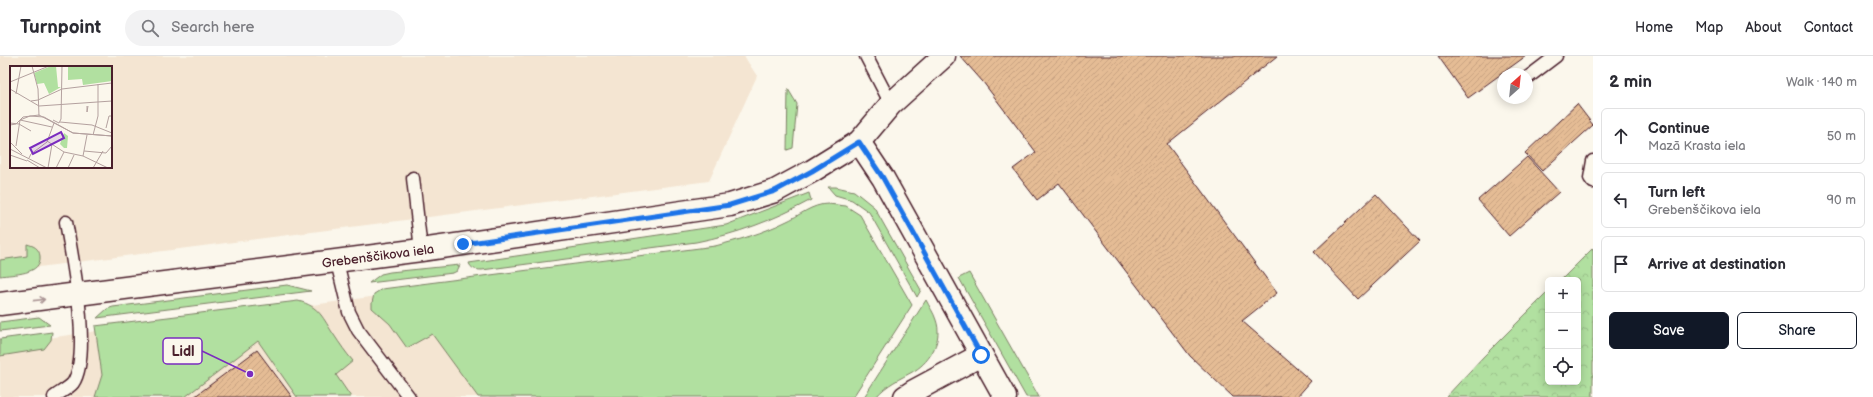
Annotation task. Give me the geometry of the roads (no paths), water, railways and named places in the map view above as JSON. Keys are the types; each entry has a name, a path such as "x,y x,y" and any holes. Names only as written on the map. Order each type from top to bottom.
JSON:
{"street":[{"name":"Grebenščikova iela","path":"0,304 337,262 730,205 775,191 812,171 859,142 890,104 944,56"},
{"path":"859,142 883,178 1005,397"},
{"path":"905,397 981,355"}],"lane":[{"path":"866,56 890,104"},
{"path":"1533,73 1556,56"},
{"path":"1593,161 1590,178 1593,182"},
{"path":"413,178 421,250"},
{"path":"54,397 73,384 80,367 81,343 77,295 66,222"},
{"path":"337,262 349,312 358,330 409,397"}],"place":[{"name":"Lidl","path":"250,374"}]}
